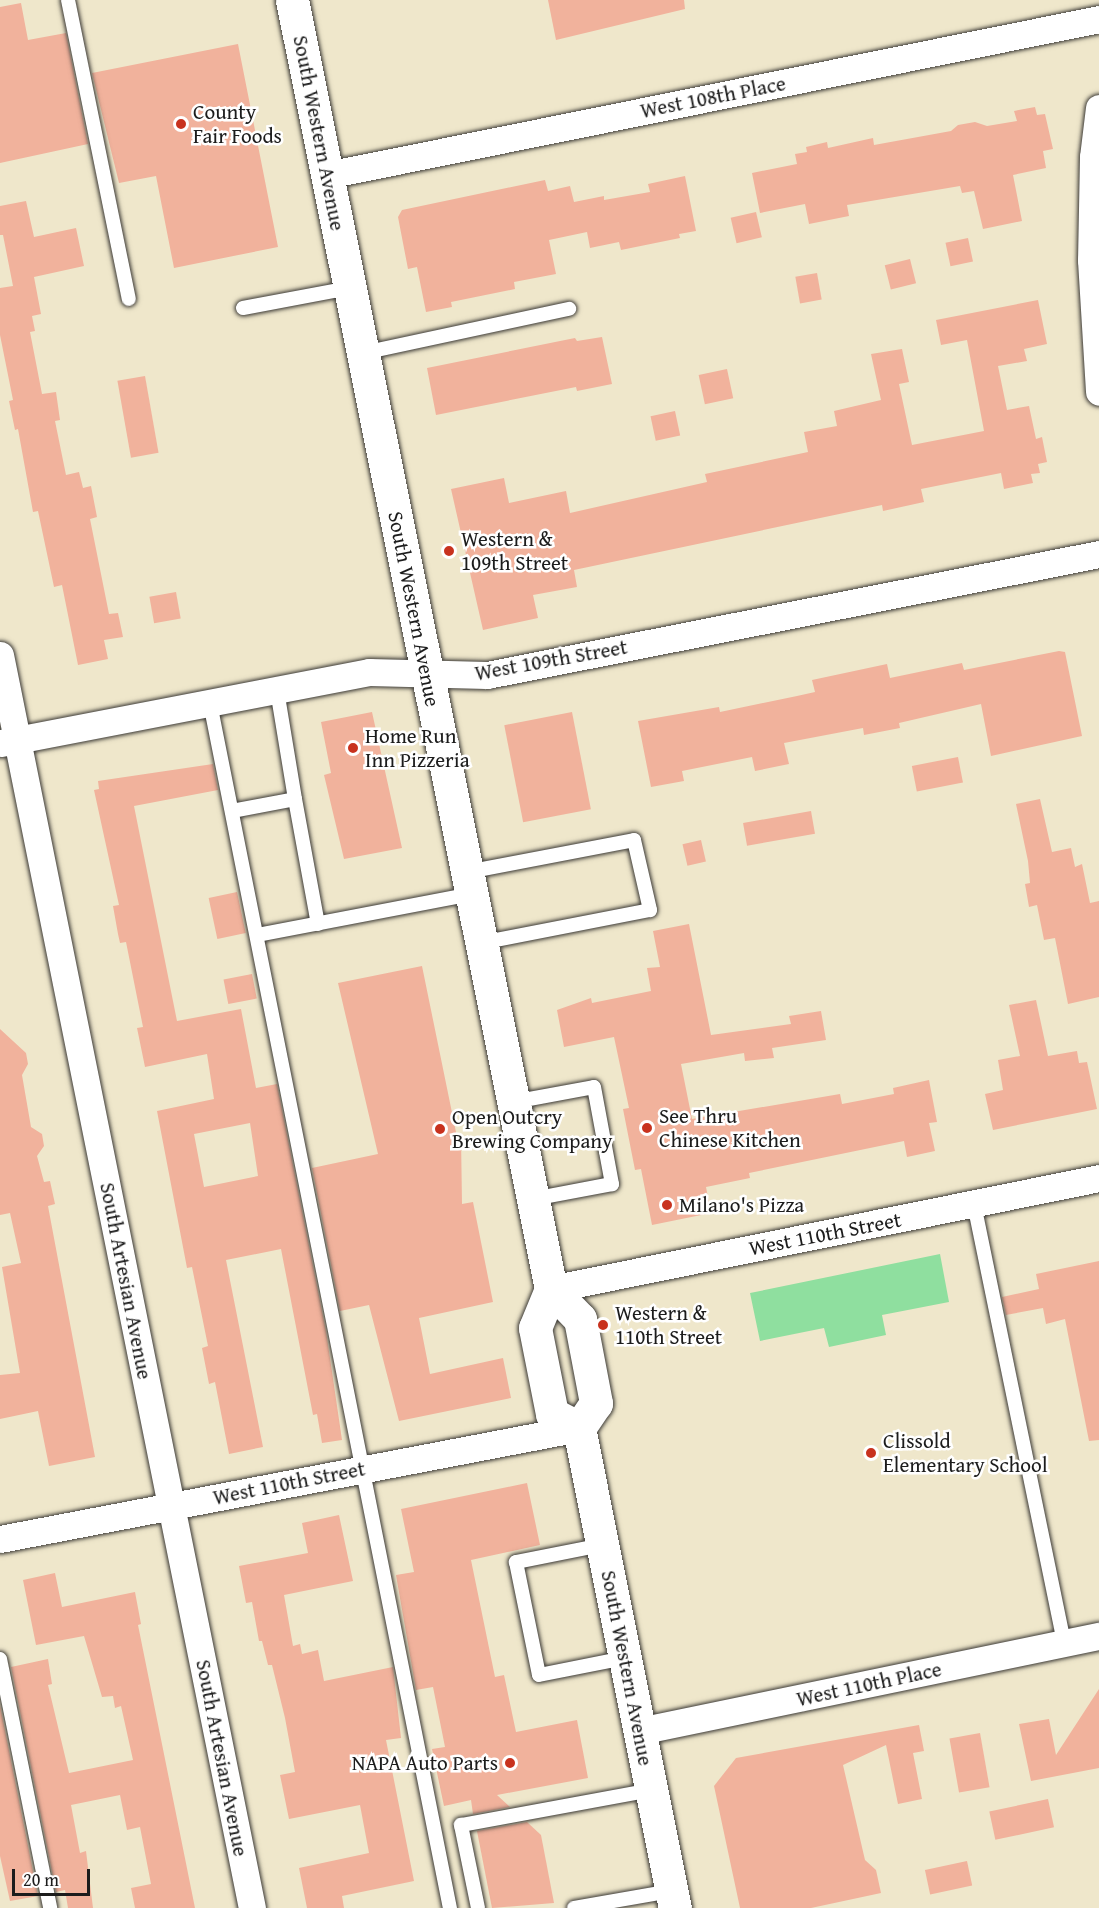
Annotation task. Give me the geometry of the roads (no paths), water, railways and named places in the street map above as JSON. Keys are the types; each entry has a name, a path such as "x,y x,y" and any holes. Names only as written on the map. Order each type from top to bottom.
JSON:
{"main road":[{"name":"South Western Avenue","path":"292,0 551,1289"},
{"path":"551,1289 580,1319 596,1403 579,1428 552,1414 535,1328 551,1289"},
{"name":"South Western Avenue","path":"579,1428 673,1899"}],"street":[{"name":"West 108th Place","path":"327,175 1099,19"},
{"path":"1099,108 1093,157 1091,260 1099,392"},
{"name":"West 109th Street","path":"8,742 369,672 487,675 1099,554"},
{"name":"South Artesian Avenue","path":"0,655 8,742 171,1506 252,1908"},
{"name":"West 110th Street","path":"551,1289 1099,1178"},
{"name":"West 110th Street","path":"0,1539 579,1428"},
{"name":"West 110th Place","path":"639,1731 1099,1636"}],"lane":[{"path":"68,0 129,299"},
{"path":"243,308 350,288"},
{"path":"363,353 569,309"},
{"path":"277,690 318,924"},
{"path":"210,703 450,1908"},
{"path":"232,811 295,799"},
{"path":"257,935 318,924 634,840 650,910 481,943"},
{"path":"513,1102 594,1087 612,1184 533,1199"},
{"path":"974,1204 1064,1643"},
{"path":"602,1545 516,1562 518,1573 539,1675 624,1658"},
{"path":"0,1659 50,1908"},
{"path":"478,1908 461,1825 651,1790"},
{"path":"574,1908 673,1899"}],"place":[{"name":"County Fair Foods","path":"181,124"},
{"name":"Western & 109th Street","path":"449,551"},
{"name":"Home Run Inn Pizzeria","path":"353,748"},
{"name":"See Thru Chinese Kitchen","path":"647,1128"},
{"name":"Open Outcry Brewing Company","path":"440,1129"},
{"name":"Milano's Pizza","path":"667,1205"},
{"name":"Western & 110th Street","path":"603,1325"},
{"name":"Clissold Elementary School","path":"871,1453"},
{"name":"NAPA Auto Parts","path":"510,1763"}]}
